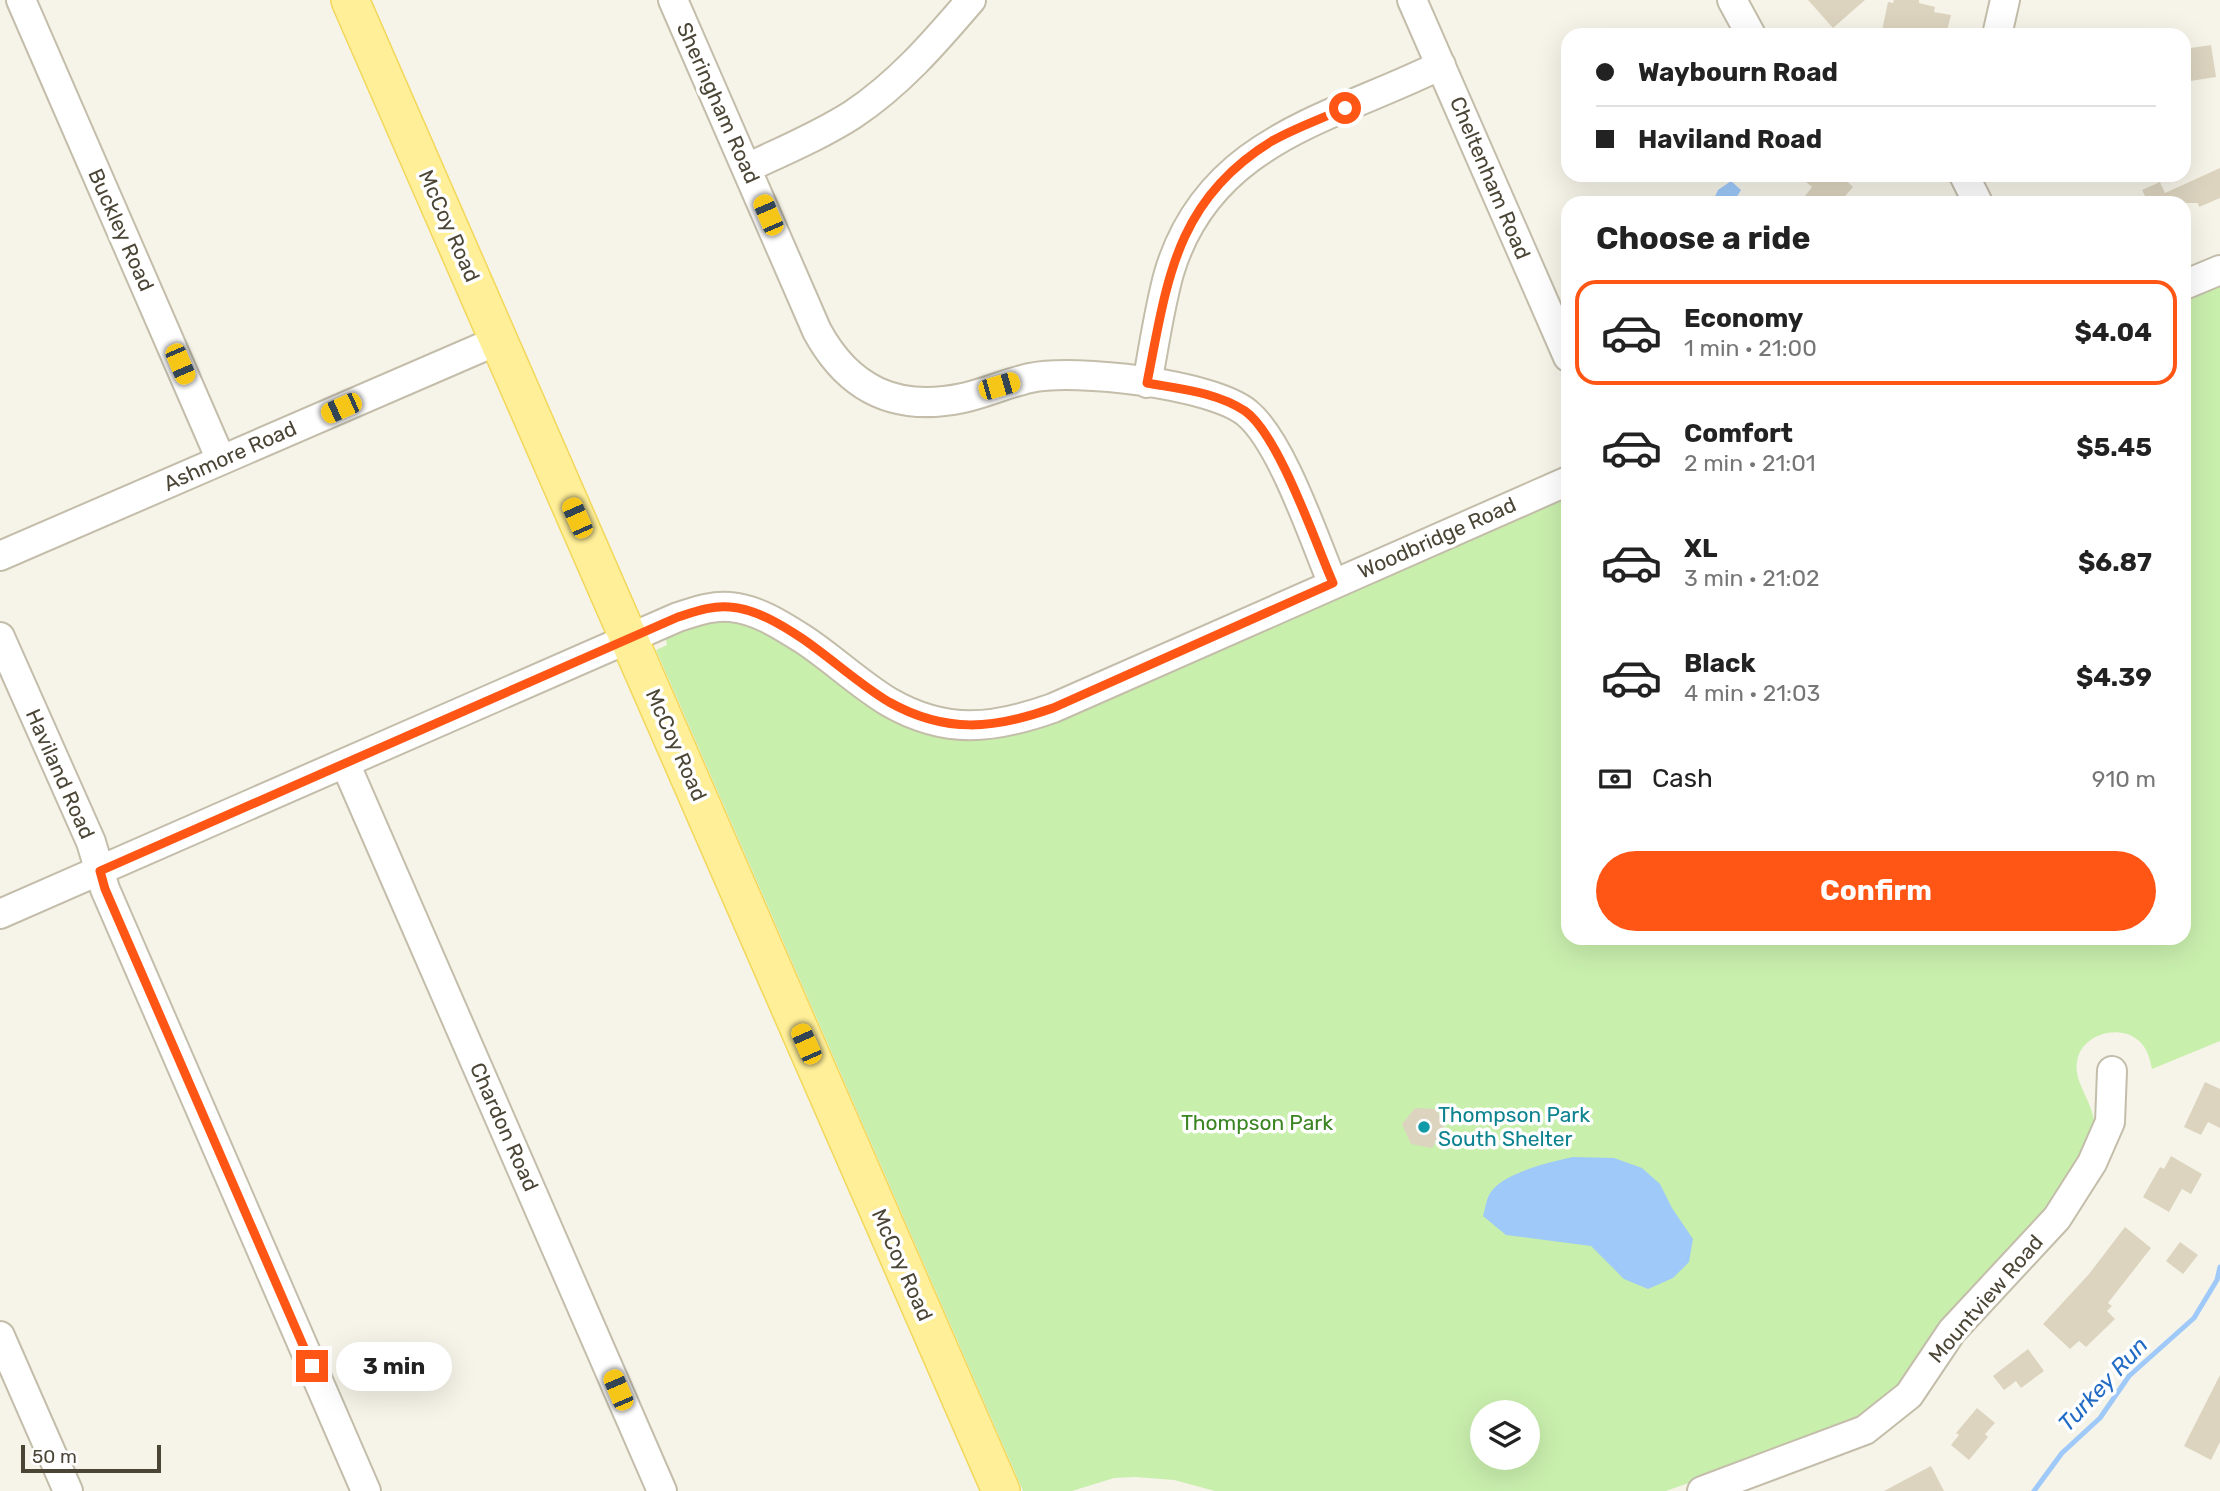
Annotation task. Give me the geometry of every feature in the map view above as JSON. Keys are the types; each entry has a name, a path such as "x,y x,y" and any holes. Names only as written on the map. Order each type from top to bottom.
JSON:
{"main road":[{"name":"McCoy Road","path":"350,0 1001,1491"}],"street":[{"name":"Buckley Road","path":"21,0 221,460"},
{"name":"Sheringham Road","path":"673,0 817,331 828,353 842,369 880,394 905,401 935,402 965,397 1031,377 1068,374 1147,383 1221,399 1247,412 1266,433 1333,583"},
{"path":"747,168 811,138 853,114 895,82 926,52 971,0"},
{"name":"Cheltenham Road","path":"1412,0 1561,341"},
{"path":"1732,0 1747,28"},
{"path":"1999,28 2005,0"},
{"path":"1147,383 1170,272 1199,209 1225,179 1249,157 1275,140 1441,65"},
{"path":"2191,282 2220,270"},
{"name":"Ashmore Road","path":"0,556 499,340"},
{"name":"Woodbridge Road","path":"0,914 678,617 708,608 730,607 746,610 779,624 888,701 916,715 951,724 983,726 1017,721 1053,708 1561,484"},
{"name":"Haviland Road","path":"0,637 91,842 105,889 366,1491"},
{"name":"Chardon Road","path":"345,763 662,1491"},
{"name":"Mountview Road","path":"1702,1491 1865,1430 1909,1395 1952,1331 2056,1218 2092,1163 2110,1122 2112,1071"},
{"path":"0,1336 68,1491"}],"green space":[{"name":"Thompson Park","path":"2220,285 2220,1041 2152,1069 2142,1044 2124,1033 2104,1034 2086,1044 2080,1052 2077,1068 2096,1130 2068,1178 2038,1220 1937,1327 1898,1388 1846,1427 1666,1491 1215,1491 1174,1480 1136,1477 1114,1478 1072,1491 1023,1491 656,650 667,645 665,636 685,628 725,621 747,622 961,738 996,738 1045,724 1561,499 1561,945 2191,945 2191,298"}],"water":[{"path":"1732,182 1741,190 1737,196 1715,196 1718,190"},
{"path":"1573,1157 1614,1158 1642,1168 1660,1184 1693,1239 1689,1262 1673,1278 1648,1289 1624,1279 1591,1246 1506,1235 1483,1216 1489,1195 1504,1180 1527,1170"}],"building":[{"path":"1808,0 1865,0 1833,28"},
{"path":"1894,0 1919,0 1919,3 1935,7 1934,12 1951,15 1948,28 1882,28 1888,2 1893,3"},
{"path":"2211,45 2216,77 2191,81 2191,48"},
{"path":"2220,168 2220,198 2199,207 2198,203 2191,203 2191,196 2145,196 2142,190 2160,182 2165,193"},
{"path":"1806,182 1848,182 1853,187 1845,196 1805,196 1812,187"},
{"path":"2205,1082 2220,1089 2220,1128 2208,1122 2201,1135 2184,1127"},
{"name":"Thompson Park South Shelter","path":"1415,1108 1437,1109 1445,1130 1432,1148 1411,1144 1402,1124"},
{"path":"2171,1156 2202,1174 2191,1194 2182,1189 2169,1212 2143,1197 2160,1167 2164,1169"},
{"path":"2125,1227 2151,1248 2108,1303 2112,1306 2107,1311 2115,1319 2086,1347 2079,1341 2070,1349 2043,1324 2089,1274"},
{"path":"2180,1242 2198,1255 2183,1274 2166,1261"},
{"path":"2028,1349 2044,1371 2021,1388 2016,1381 2004,1390 1993,1376"},
{"path":"2220,1375 2220,1442 2211,1460 2184,1446"},
{"path":"1977,1408 1995,1423 1985,1434 1988,1437 1969,1460 1951,1445 1959,1435 1956,1433"},
{"path":"1931,1466 1944,1491 1884,1491"}],"waterway":[{"name":"Turkey Run","path":"2034,1491 2062,1453 2100,1418 2129,1376 2194,1318 2217,1280 2220,1267"}],"place":[{"name":"Thompson Park South Shelter","path":"1424,1127"}],"route":[{"path":"312,1366 105,889 100,871 678,617 708,608 730,607 746,610 779,624 888,701 916,715 951,724 983,726 1017,721 1053,708 1333,583 1283,466 1266,433 1247,412 1203,393 1147,383 1170,272 1199,209 1249,157 1275,140 1345,108"}]}
